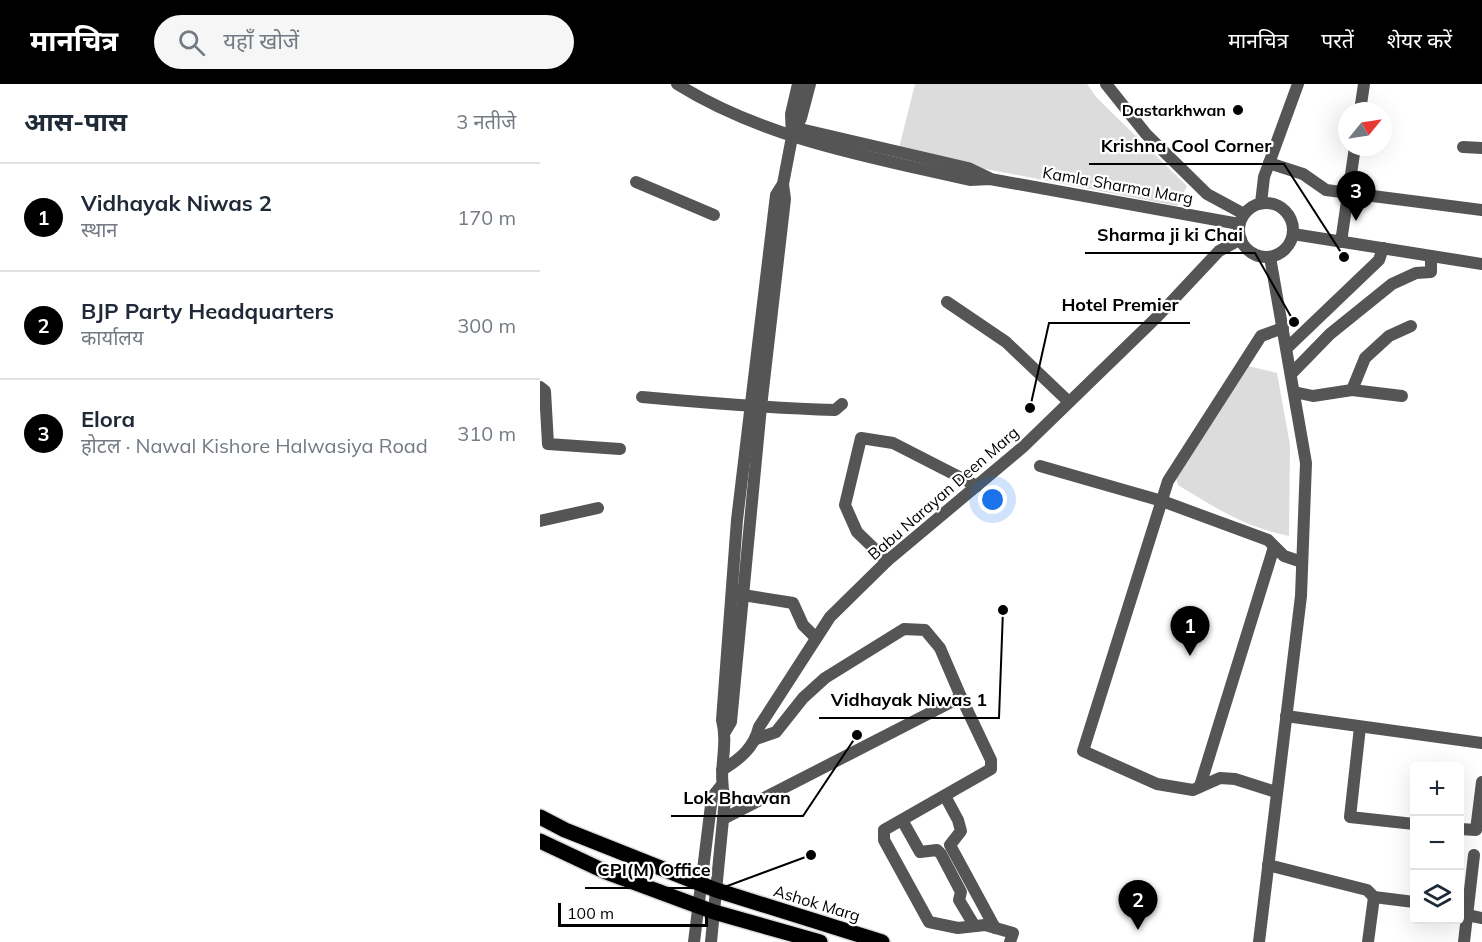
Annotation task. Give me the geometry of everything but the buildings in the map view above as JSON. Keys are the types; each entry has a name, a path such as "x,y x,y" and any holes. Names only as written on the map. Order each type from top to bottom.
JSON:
{"main road":[{"name":"Ashok Marg","path":"540,817 565,830 716,890 882,942"},
{"path":"540,841 606,872 697,906 820,942"}],"street":[{"name":"Kamla Sharma Marg","path":"677,84 695,96 744,118 894,157 968,168 990,179 1242,219"},
{"path":"794,132 791,114 798,84"},
{"path":"711,942 725,799 721,786 725,732 731,722 736,594 776,195 783,184 794,132 801,117 810,84"},
{"path":"1106,84 1146,134 1207,194 1242,219"},
{"path":"1262,203 1264,177 1298,84"},
{"path":"1361,102 1364,84"},
{"path":"1463,147 1482,148"},
{"path":"1341,243 1354,156"},
{"path":"1269,163 1303,174 1326,190 1482,210"},
{"path":"636,182 714,216"},
{"path":"1262,203 1272,203 1282,208 1290,216 1293,226 1293,234 1288,247 1280,254 1270,257 1252,253 1245,248 1240,239 1242,219 1252,206 1262,203"},
{"path":"1293,234 1482,264"},
{"name":"Babu Narayan Deen Marg","path":"722,770 740,759 756,739 759,727 830,617 887,561 1023,447 1157,317 1220,251 1240,239"},
{"path":"1287,348 1379,260 1383,248"},
{"path":"1291,374 1330,334 1392,284 1416,273 1431,272 1431,256"},
{"path":"1259,942 1301,596 1306,463 1270,257"},
{"path":"947,302 1006,342 1069,402"},
{"path":"1352,390 1365,358 1389,336 1411,326"},
{"path":"1276,792 1227,778 1220,778 1193,790 1157,784 1083,751 1168,481 1262,336 1283,328"},
{"path":"540,387 545,391 548,444 620,449"},
{"path":"1294,392 1313,396 1352,390 1402,396"},
{"path":"642,397 756,407 835,410 842,404"},
{"path":"887,561 857,532 845,505 861,438 893,443 977,486"},
{"path":"1040,466 1162,501 1268,540 1284,555 1302,562"},
{"path":"540,521 598,508"},
{"path":"1200,786 1274,547"},
{"path":"736,594 793,603 802,625 816,638"},
{"path":"756,739 776,732 803,698 825,678 904,629 925,630 940,648 991,759 991,769 884,830 884,840 929,922 958,928 985,925 1013,933 1010,942"},
{"path":"723,819 961,697"},
{"path":"1286,716 1482,742"},
{"path":"1360,727 1350,818 1410,824"},
{"path":"1464,829 1476,830 1482,782"},
{"path":"694,942 712,797 721,786"},
{"path":"945,796 958,820 961,831 950,845 995,928"},
{"path":"902,820 920,852 937,850 941,854 962,892 959,900 974,925"},
{"path":"1464,942 1465,910 1474,855"},
{"path":"1268,865 1367,890 1374,897 1410,902"},
{"path":"1368,942 1374,897"},
{"path":"1465,910 1482,918"}],"shaded area":[{"path":"915,84 1087,84 1097,98 1187,186 1177,206 898,152"},
{"path":"1248,366 1277,373 1290,445 1289,536 1231,516 1178,485 1176,478"}],"place":[{"name":"Dastarkhwan","path":"1238,110"},
{"name":"Elora","path":"1356,221"},
{"name":"Krishna Cool Corner","path":"1344,257"},
{"name":"Sharma ji ki Chai","path":"1294,322"},
{"name":"Hotel Premier","path":"1030,408"},
{"name":"Vidhayak Niwas 1","path":"1003,610"},
{"name":"Vidhayak Niwas 2","path":"1190,656"},
{"name":"Lok Bhawan","path":"857,735"},
{"name":"CPI(M) Office","path":"811,855"},
{"name":"BJP Party Headquarters","path":"1138,930"}]}
